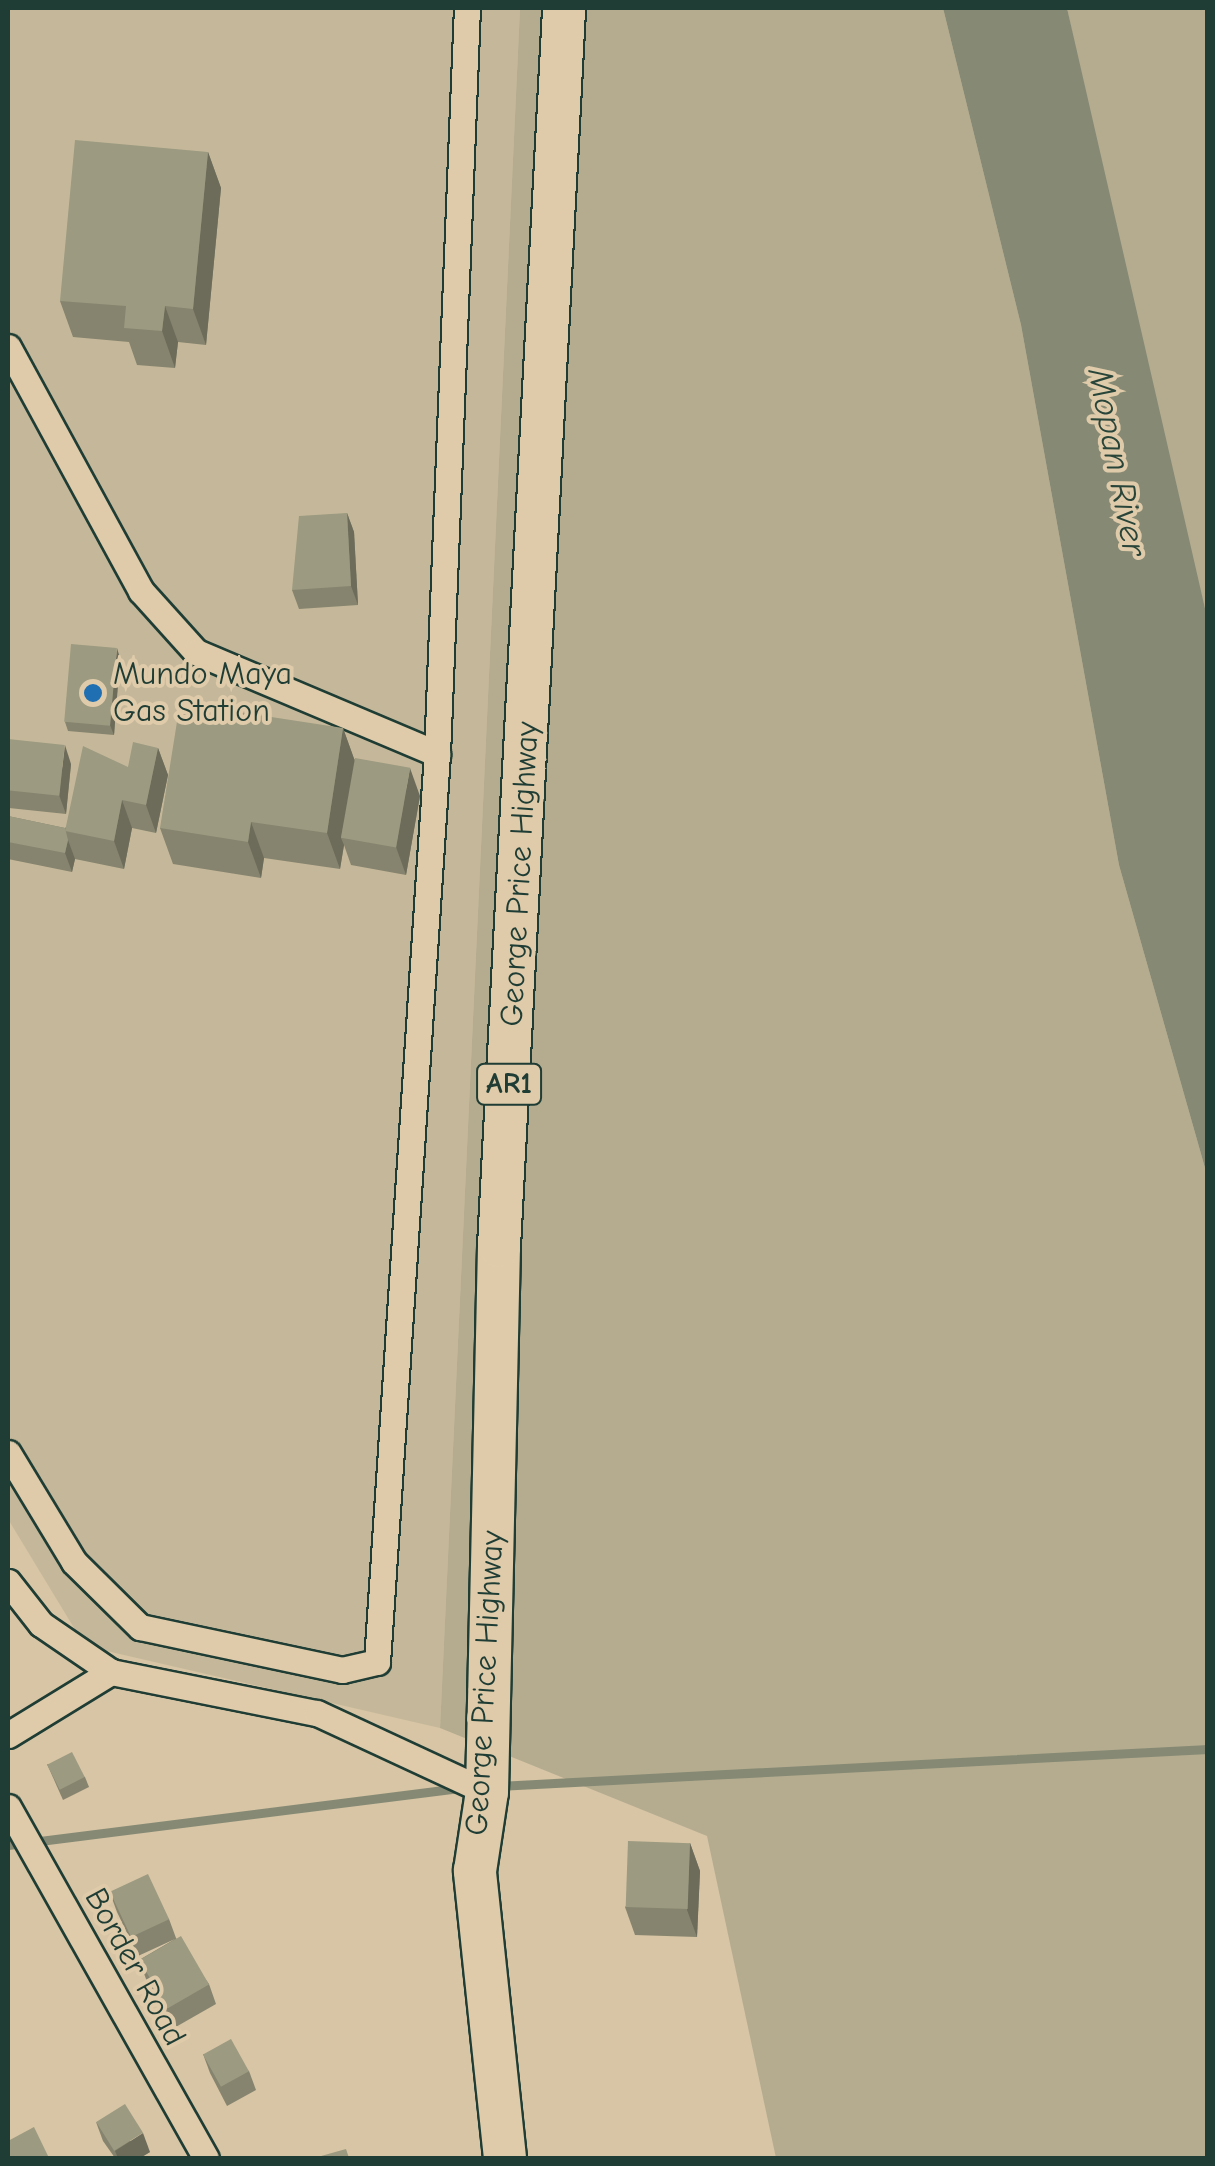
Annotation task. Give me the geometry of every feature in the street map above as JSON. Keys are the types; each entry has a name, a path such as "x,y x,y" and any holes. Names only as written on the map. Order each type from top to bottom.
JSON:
{"highway":[{"name":"George Price Highway","path":"505,2158 474,1871 487,1792 499,1246 564,8"}],"street":[{"path":"8,1453 74,1562 140,1628 342,1670 377,1662 437,754 467,8"},
{"path":"8,347 140,591 196,652 437,754"},
{"path":"8,1582 41,1624 111,1672 317,1713 487,1792"},
{"path":"8,1736 111,1672"},
{"name":"Border Road","path":"8,1807 206,2158"}],"shaded area":[{"path":"8,8 520,8 440,1728 85,1646 8,1519"},
{"path":"520,8 943,8 1021,325 1119,865 1207,1175 1207,2158 776,2158 707,1836 440,1728"},
{"path":"1067,8 1207,8 1207,617 1127,297"}],"water":[{"name":"Mopan River","path":"943,8 1067,8 1207,617 1207,1175 1119,865 1021,325"}],"building":[{"path":"75,140 208,152 193,309 165,306 162,331 124,328 126,306 60,301"},
{"path":"347,513 351,586 292,590 299,516"},
{"path":"71,644 117,648 110,726 64,722"},
{"path":"180,703 343,728 327,833 251,822 248,842 160,828"},
{"path":"8,739 65,745 59,796 8,790"},
{"path":"133,742 158,748 146,805 122,800 114,841 65,831 83,746 128,767"},
{"path":"355,758 410,768 396,847 341,838"},
{"path":"8,816 65,828 65,853 8,842"},
{"path":"72,1752 85,1777 60,1790 47,1765"},
{"path":"628,1841 690,1843 688,1909 626,1907"},
{"path":"148,1874 169,1919 131,1937 110,1892"},
{"path":"181,1936 209,1984 167,2008 139,1960"},
{"path":"231,2039 249,2071 221,2087 203,2055"},
{"path":"125,2104 143,2133 114,2151 96,2122"},
{"path":"34,2127 49,2158 8,2158 8,2141"},
{"path":"346,2149 349,2158 314,2158"}],"waterway":[{"path":"496,1786 1208,1749"},
{"path":"8,1845 461,1788"}],"place":[{"name":"Mundo Maya Gas Station","path":"93,693"}]}
